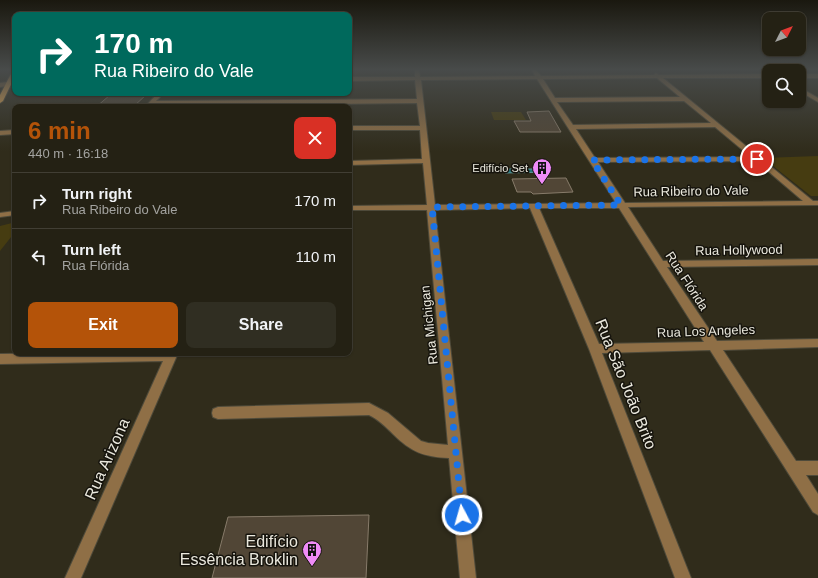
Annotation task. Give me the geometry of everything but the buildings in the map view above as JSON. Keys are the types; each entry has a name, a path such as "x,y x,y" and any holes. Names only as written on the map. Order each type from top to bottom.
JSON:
{"street":[{"name":"Rua Michigan","path":"420,97 432,207 468,578"},
{"name":"Rua Flórida","path":"551,97 818,508"},
{"path":"682,97 757,159 814,203 818,209"},
{"path":"553,100 684,99"},
{"path":"285,104 420,101"},
{"path":"570,126 717,125"},
{"path":"352,128 423,128"},
{"path":"0,133 12,132"},
{"path":"592,160 757,159"},
{"path":"352,162 427,162"},
{"name":"Rua Ribeiro do Vale","path":"352,208 814,203"},
{"name":"Rua São João Brito","path":"533,205 595,349 683,578"},
{"path":"0,215 12,213"},
{"name":"Rua Hollywood","path":"660,264 818,262"},
{"name":"Rua Los Angeles","path":"595,349 818,343"},
{"path":"0,359 128,356"},
{"name":"Rua Arizona","path":"73,578 171,356"},
{"path":"218,413 369,409 380,412 415,444 425,449 456,452"},
{"path":"792,468 818,468"}],"shaded area":[{"path":"491,112 521,112 526,120 494,120"},
{"path":"818,156 818,196 811,196 763,158"},
{"path":"12,223 12,236 0,251 0,226"}],"water":[{"path":"504,169 548,169 550,172 505,173"}],"place":[{"name":"Edifício Set","path":"542,185"},
{"name":"Edifício Essência Broklin","path":"312,567"}],"route":[{"path":"462,515 432,207 621,205 592,160 757,159"}]}
